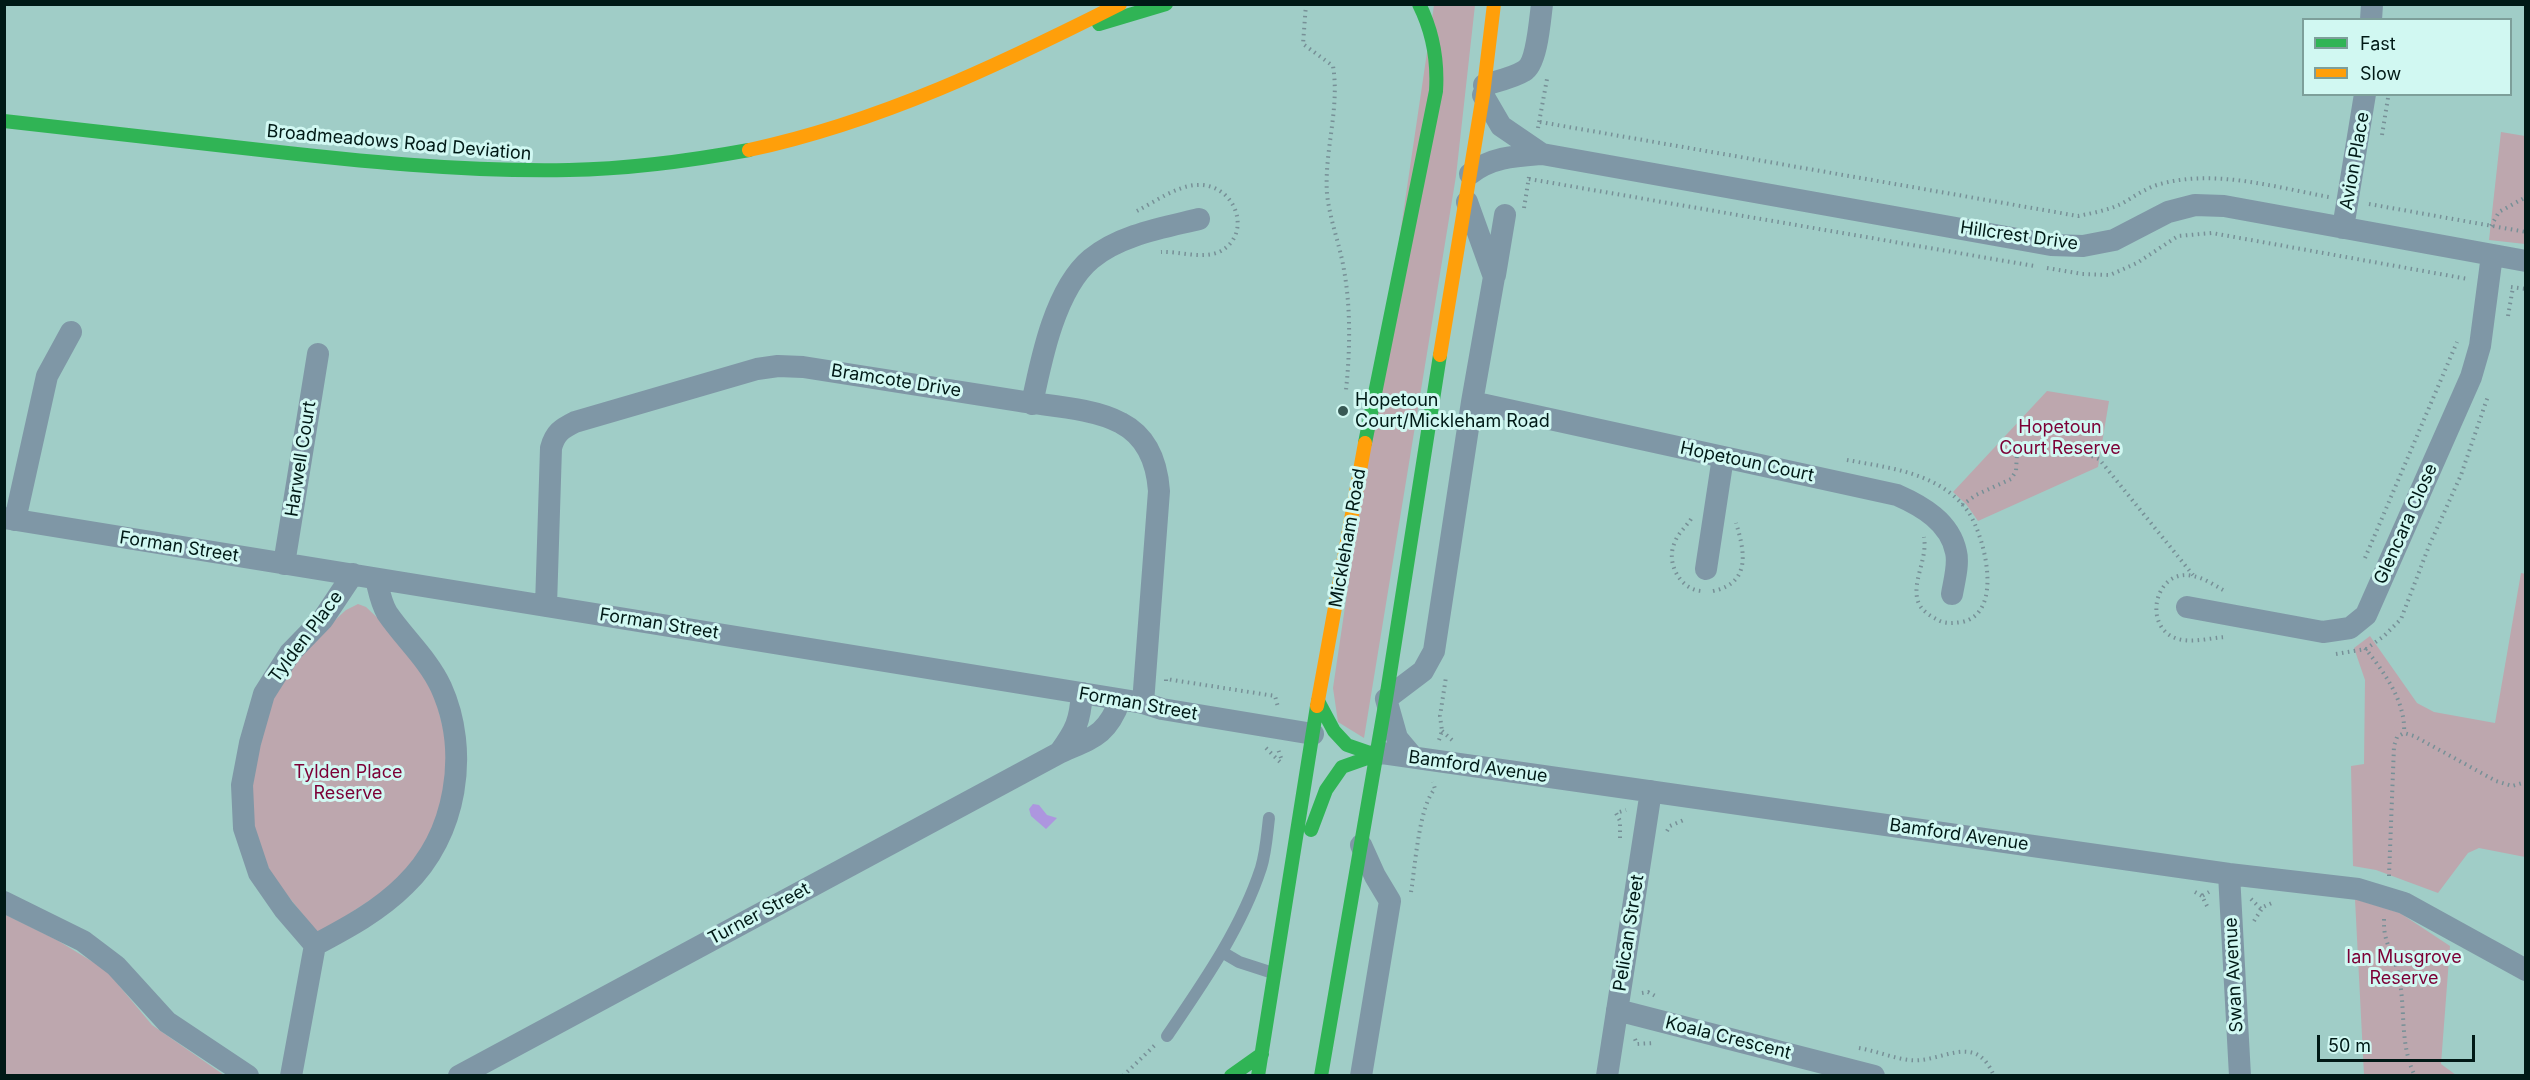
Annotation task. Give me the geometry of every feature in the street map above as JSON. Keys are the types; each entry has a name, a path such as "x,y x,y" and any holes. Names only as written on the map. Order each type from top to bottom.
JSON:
{"main road":[{"name":"Broadmeadows Road Deviation","path":"4,121 423,167 509,172 611,170 685,162 751,150 804,137 913,102 1057,36 1120,4"},
{"name":"Broadmeadows Road Deviation","path":"1057,36 1166,4"},
{"name":"Mickleham Road","path":"1258,1076 1318,701 1369,422 1436,91 1437,53 1432,32 1419,4"},
{"path":"1322,1076 1386,699 1484,90 1494,4"},
{"path":"1318,701 1334,731 1347,745 1376,755"},
{"path":"1287,899 1326,790 1342,767 1376,755"},
{"path":"1230,1076 1262,1054"}],"street":[{"path":"1484,90 1529,68 1534,55 1542,4"},
{"name":"Hillcrest Drive","path":"1484,90 1501,126 1542,154"},
{"name":"Avion Place","path":"2343,228 2365,96"},
{"name":"Hillcrest Drive","path":"1470,174 1492,160 1542,154 2051,244 2083,246 2114,240 2169,212 2195,205 2224,206 2526,261"},
{"path":"1466,200 1494,277"},
{"path":"1413,757 1397,738 1386,699 1424,671 1434,651 1472,402 1505,215"},
{"path":"1032,404 1051,330 1062,301 1075,277 1090,260 1128,238 1199,219"},
{"name":"Glencara Close","path":"2350,628 2366,615 2470,377 2480,346 2492,255"},
{"path":"10,519 47,376 71,332"},
{"name":"Harwell Court","path":"284,564 318,354"},
{"name":"Bramcote Drive","path":"546,606 551,448 554,436 574,422 738,374 778,366 803,367 1032,404 1106,417 1122,423 1139,436 1150,450 1158,470 1159,491 1143,703"},
{"name":"Hopetoun Court","path":"1472,402 1897,495 1924,507 1946,530 1956,553 1953,594"},
{"path":"1706,569 1723,457"},
{"name":"Forman Street","path":"10,519 1143,703 1162,709 1313,734"},
{"name":"Tylden Place","path":"315,945 284,909 259,873 244,828 242,785 250,743 264,694 290,653 323,619 353,574"},
{"path":"291,1076 315,945 362,920 406,885 430,855 445,826 453,798 456,766 452,718 432,670 387,613 376,579"},
{"path":"2187,607 2323,632 2350,628"},
{"name":"Turner Street","path":"1059,753 1076,730 1080,717 1082,693"},
{"name":"Turner Street","path":"459,1076 1059,753 1095,737 1113,721 1120,700"},
{"name":"Bamford Avenue","path":"1376,755 1382,753 1413,757 2229,874 2358,889 2386,908 2404,903 2526,970"},
{"name":"Pelican Street","path":"1607,1076 1651,791"},
{"path":"1361,844 1375,876 1390,901 1361,1076"},
{"name":"Swan Avenue","path":"2229,874 2240,1076"},
{"path":"4,902 83,941 116,966 167,1022 248,1076"},
{"name":"Koala Crescent","path":"1617,1010 1874,1076"}],"lane":[{"path":"1057,36 1101,4"},
{"path":"1167,1036 1222,952 1246,907 1262,866 1269,818"},
{"path":"1222,952 1239,962 1274,974"}],"path":[{"path":"1306,4 1303,44 1333,66 1336,86 1327,173 1333,230 1344,270 1348,321 1345,396"},
{"path":"1540,122 2078,216 2108,209 2158,185 2214,178 2526,232"},
{"path":"2491,226 2499,212 2526,197"},
{"path":"2467,291 2469,279"},
{"path":"2507,321 2513,287"},
{"path":"2362,566 2459,337"},
{"path":"2334,654 2366,649 2384,636 2401,619 2429,546 2461,476 2491,387"},
{"path":"1962,505 1976,495 2011,479 2016,471 2017,453 2028,445 2059,447 2091,456 2099,459 2193,576"},
{"path":"2227,592 2193,576 2181,575 2167,582 2159,591 2156,615 2160,626 2179,639 2234,638"},
{"path":"2350,628 2390,680 2404,724 2404,733"},
{"path":"1145,674 1166,679 1167,667"},
{"path":"2404,733 2456,757 2496,780 2512,786 2526,782"},
{"path":"2404,733 2397,737 2394,746 2383,934 2397,970 2408,1059 2415,1076"},
{"path":"1664,836 1670,826 1695,819"},
{"path":"2194,891 2202,896"},
{"path":"2253,924 2256,914 2263,907 2278,902"},
{"path":"2375,916 2386,908"},
{"path":"1642,983 1648,992"},
{"path":"1123,1076 1140,1057 1167,1036"}],"green space":[{"path":"1434,5 1475,5 1456,176 1364,738 1338,722 1333,688"},
{"path":"2501,132 2525,136 2525,244 2489,240"},
{"name":"Hopetoun Court Reserve","path":"2047,391 2109,401 2098,467 1978,521 1966,504 1953,492"},
{"path":"2521,573 2526,574 2525,857 2479,848 2468,853 2438,893 2376,870 2353,866 2351,766 2364,764 2365,680 2354,648 2370,636 2417,703 2434,712 2495,723"},
{"name":"Tylden Place Reserve","path":"358,604 366,607 385,625 424,674 436,700 449,752 439,820 401,880 323,931 316,931 271,875 249,814 261,723 281,683 305,648 346,610"},
{"name":"Ian Musgrove Reserve","path":"2355,899 2400,913 2450,946 2441,1064 2456,1075 2364,1075"},
{"path":"4,914 57,940 106,970 152,1025 224,1075 5,1075"}],"shaded area":[{"path":"1033,804 1039,805 1047,815 1057,818 1046,829 1031,816 1029,809"}],"traffic: fast":[{"path":"1099,24 1166,4"},
{"path":"1365,443 1436,91 1434,46 1419,4"},
{"path":"4,121 331,158 490,169 614,168 682,161 749,150"},
{"path":"1321,1076 1386,699 1440,355"},
{"path":"1318,701 1334,731 1347,745 1376,755"},
{"path":"1258,1076 1317,706"},
{"path":"1311,830 1326,790 1342,767 1376,755"},
{"path":"1231,1076 1262,1054"}],"traffic: slow":[{"path":"749,150 846,124 939,89 1120,4"},
{"path":"1440,355 1483,95 1494,4"},
{"path":"1317,706 1365,443"}],"place":[{"name":"Hopetoun Court/Mickleham Road","path":"1343,411"}]}
